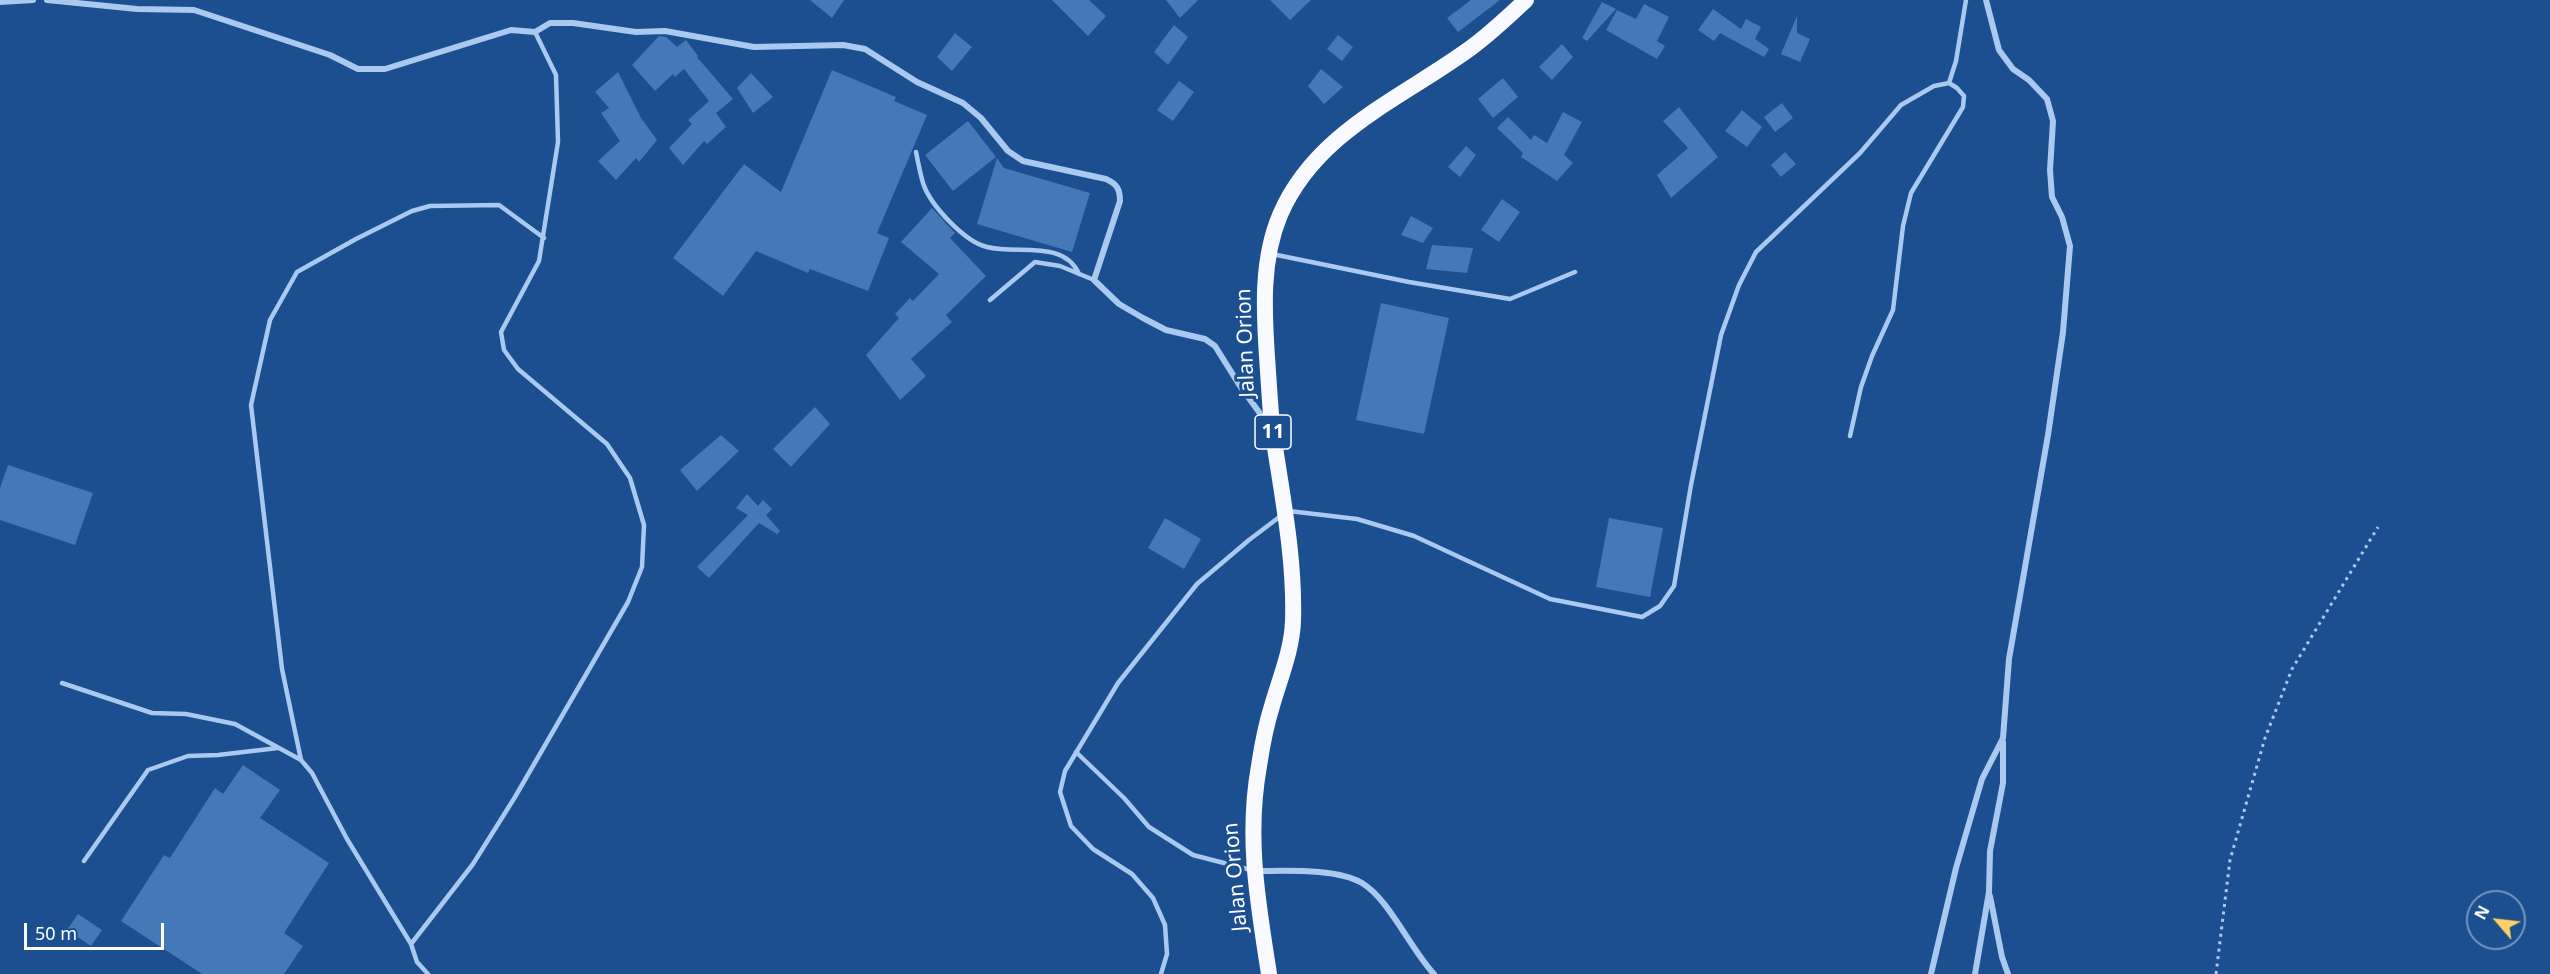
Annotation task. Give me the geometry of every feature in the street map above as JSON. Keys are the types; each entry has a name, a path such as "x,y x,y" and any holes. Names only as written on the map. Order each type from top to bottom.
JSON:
{"highway":[{"name":"Jalan Orion","path":"1269,974 1254,871 1253,808 1270,710 1287,659 1293,622 1287,511 1273,431 1265,329 1265,288 1269,254 1280,215 1319,156 1348,128 1472,47 1526,0"}],"street":[{"path":"0,2 33,0"},
{"path":"47,0 137,9 194,10 330,55 358,69 385,69 511,30 535,32 550,23 573,23 636,32 664,31 754,47 843,45 865,50 917,82 963,103 981,118 1008,151 1023,161 1106,178 1114,183 1120,193 1120,201 1094,280 1119,304 1143,318 1166,330 1205,339 1215,346 1240,386 1273,431"},
{"path":"1975,974 1989,892 1990,851 2003,783 2003,738 2009,659 2048,435 2063,332 2070,246 2062,217 2052,197 2050,170 2053,122 2048,99 2013,69 1999,50 1986,0"},
{"path":"1931,974 1956,868 1982,779 2003,738"},
{"path":"1254,871 1328,872 1362,883 1381,901 1423,963 1434,974"},
{"path":"1989,892 2002,957 2008,974"}],"lane":[{"path":"1949,83 1956,61 1966,0"},
{"path":"411,945 473,864 515,797 628,602 642,567 644,525 630,478 607,444 518,369 504,350 501,332 539,261 558,142 556,75 535,32"},
{"path":"1161,974 1167,954 1165,925 1153,898 1132,874 1093,849 1071,826 1060,792 1065,771 1118,683 1197,584 1287,511 1357,519 1414,536 1550,599 1642,617 1660,606 1674,586 1720,335 1739,285 1756,252 1860,153 1901,105 1934,87 1949,83 1958,88 1964,96 1963,107 1911,193 1903,226 1893,310 1861,387 1850,436"},
{"path":"916,152 923,185 937,207 974,242 996,248 1050,251 1066,256 1075,263 1079,274"},
{"path":"301,760 282,669 251,405 270,320 297,272 412,211 430,206 499,205 544,238"},
{"path":"1269,254 1409,282 1510,299 1575,272"},
{"path":"990,300 1035,262 1060,266 1094,280"},
{"path":"62,683 152,713 186,714 235,724 301,760 312,773 352,849 411,945 417,962 428,974"},
{"path":"84,861 148,770 188,756 218,755 279,747"},
{"path":"1076,752 1124,798 1149,827 1193,855 1254,871"}],"path":[{"path":"2216,974 2230,860 2265,738 2292,669 2378,527"}],"building":[{"path":"810,0 844,0 832,18"},
{"path":"1052,0 1089,0 1106,16 1088,36"},
{"path":"1166,0 1198,0 1180,18"},
{"path":"1270,0 1311,0 1290,20"},
{"path":"1471,0 1500,0 1458,32 1447,18"},
{"path":"1602,2 1616,9 1587,41 1582,38"},
{"path":"1644,4 1669,17 1657,41 1665,46 1657,59 1606,30 1617,10 1636,19"},
{"path":"1713,9 1741,29 1746,19 1761,27 1755,39 1769,49 1764,57 1720,33 1714,41 1698,30"},
{"path":"1797,16 1797,33 1810,39 1800,62 1781,54"},
{"path":"1174,25 1188,37 1168,65 1154,52"},
{"path":"955,33 972,47 952,71 937,57"},
{"path":"1338,35 1353,47 1342,61 1327,49"},
{"path":"659,36 666,37 677,47 686,40 697,57 733,99 716,113 726,127 707,144 704,141 683,165 669,148 692,124 688,120 709,101 684,69 675,77 673,74 655,91 632,65"},
{"path":"1562,44 1573,57 1552,80 1539,67"},
{"path":"1321,69 1343,87 1324,104 1308,86"},
{"path":"832,70 896,97 894,101 927,115 877,233 889,238 868,291 810,269 808,273 756,251 723,296 673,258 744,164 781,192"},
{"path":"618,72 641,118 657,140 639,162 636,158 616,180 598,161 620,141 601,113 609,108 595,92"},
{"path":"751,73 773,97 753,113 737,88"},
{"path":"1503,78 1518,97 1493,118 1478,99"},
{"path":"1179,81 1194,92 1173,121 1157,110"},
{"path":"1782,103 1793,118 1775,132 1764,117"},
{"path":"1679,107 1718,157 1671,198 1657,175 1688,148 1663,121"},
{"path":"1742,110 1762,127 1747,147 1725,131"},
{"path":"1563,112 1582,122 1564,155 1573,163 1557,181 1521,157 1523,153 1497,128 1508,117 1531,140 1534,135 1547,143"},
{"path":"968,121 996,157 953,191 925,155"},
{"path":"1466,146 1476,155 1460,177 1448,167"},
{"path":"1785,152 1796,164 1781,177 1771,165"},
{"path":"997,158 1004,168 1090,193 1072,252 977,224"},
{"path":"1502,199 1520,212 1499,242 1481,230"},
{"path":"932,208 955,233 950,238 986,276 946,315 952,322 911,359 926,376 900,400 866,355 899,318 895,314 910,298 913,301 939,274 901,242"},
{"path":"1411,216 1433,228 1423,243 1401,235"},
{"path":"1432,245 1473,248 1467,273 1426,269"},
{"path":"1381,303 1449,318 1424,434 1356,420"},
{"path":"815,407 830,424 791,467 773,449"},
{"path":"721,435 739,451 697,491 680,470"},
{"path":"8,465 93,493 75,545 0,520 0,488"},
{"path":"747,494 758,506 763,500 772,509 766,515 780,531 777,534 759,523 709,578 697,567 748,515 736,508"},
{"path":"1165,518 1201,539 1184,569 1148,548"},
{"path":"1609,518 1663,528 1650,597 1596,587"},
{"path":"243,765 280,790 260,818 329,863 284,933 303,946 284,974 202,974 121,921 164,855 170,858 215,788 223,794"},
{"path":"78,914 102,930 91,946 67,930"}]}
